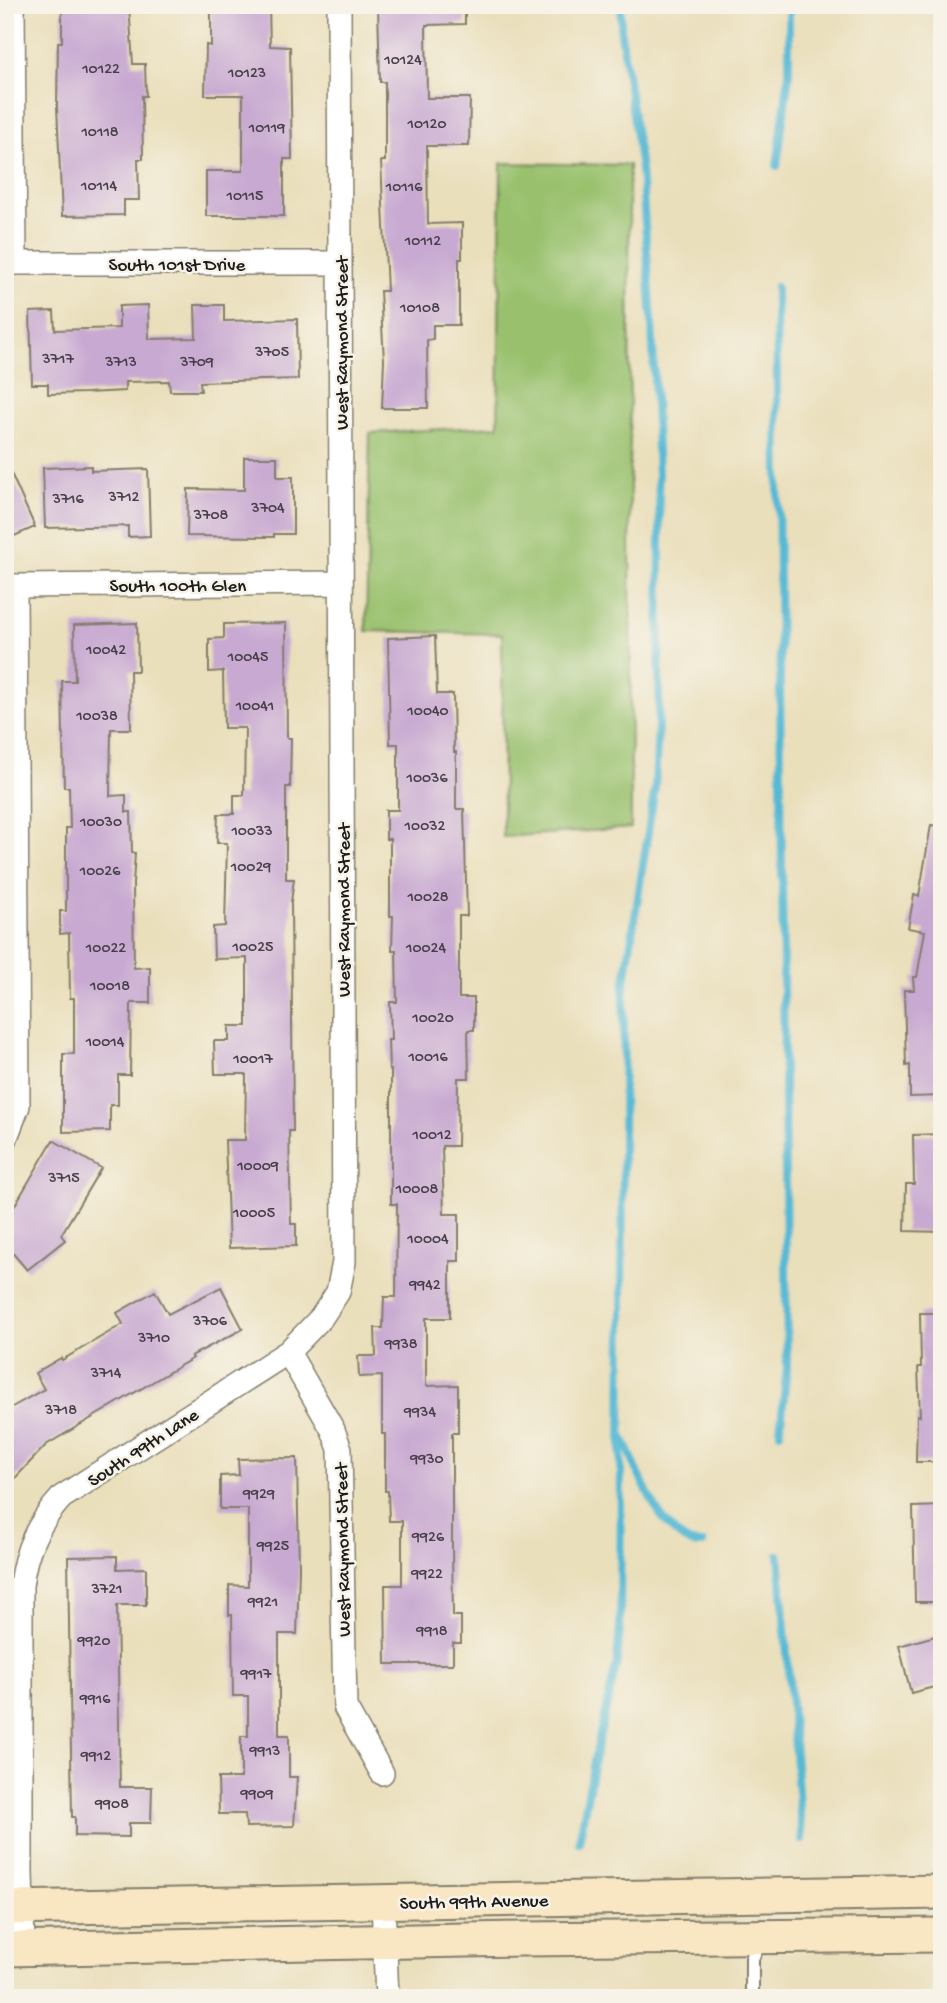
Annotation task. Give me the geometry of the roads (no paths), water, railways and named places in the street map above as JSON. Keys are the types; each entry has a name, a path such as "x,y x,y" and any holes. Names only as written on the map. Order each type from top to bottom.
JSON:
{"main road":[{"name":"South 99th Avenue","path":"14,1908 942,1892"},
{"name":"South 99th Avenue","path":"14,1949 942,1935"}],"street":[{"name":"South 101st Drive","path":"13,5 15,263 340,263"},
{"name":"West Raymond Street","path":"339,5 344,1262 338,1292 321,1318 288,1352 340,1449 345,1707 382,1773"},
{"name":"South 100th Glen","path":"5,1140 18,1107 15,586 340,583"},
{"name":"South 99th Lane","path":"14,1949 13,1690 23,1563 40,1523 62,1497 288,1352"},
{"path":"383,1902 387,1998"}],"lane":[{"path":"752,1998 752,1958 774,1937"}],"waterway":[{"path":"579,1842 595,1756 617,1662 620,1627 624,988 655,787 659,704 660,527 652,321 641,169 621,34 621,5"},
{"path":"777,166 789,74 789,5"},
{"path":"776,287 787,1368 780,1432"},
{"path":"623,1437 649,1495 666,1522 689,1542 703,1544"},
{"path":"779,1555 802,1840"},
{"path":"808,1993 808,1998"}]}
